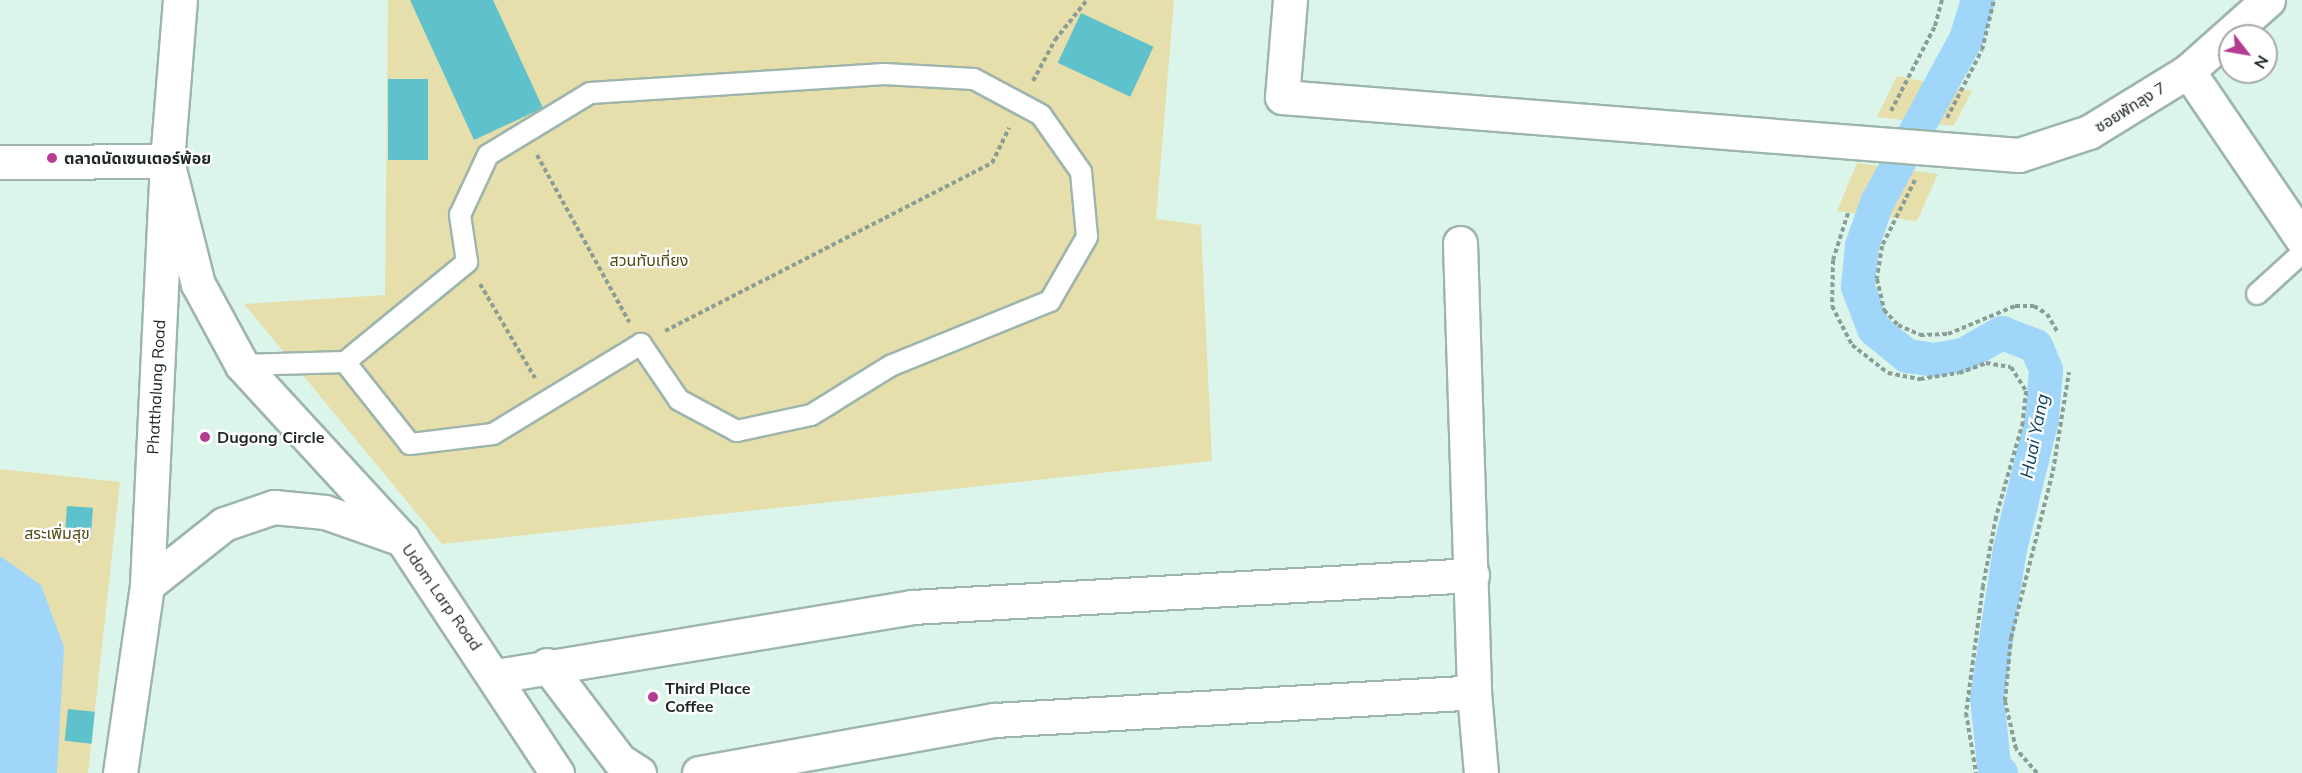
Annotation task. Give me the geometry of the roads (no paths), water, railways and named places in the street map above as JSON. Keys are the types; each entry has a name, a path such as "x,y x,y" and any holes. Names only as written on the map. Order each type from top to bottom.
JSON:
{"street":[{"name":"Phatthalung Road","path":"120,773 147,585 166,161 180,0"},
{"name":"ซอยพัทลุง 7","path":"1290,0 1282,97 1869,140 2019,155 2089,132 2188,71 2268,0"},
{"path":"2188,71 2302,239"},
{"path":"0,162 166,161 198,284 242,365 402,539"},
{"path":"1460,243 1474,692 1481,773"},
{"name":"Udom Larp Road","path":"147,585 224,524 274,507 325,512 402,539 496,676 557,773"},
{"path":"496,676 547,665 912,607 1472,575"},
{"path":"547,665 619,760 639,773"},
{"path":"699,773 994,720 1474,692"}],"lane":[{"path":"242,365 345,362 467,262 460,215 488,155 590,93 884,74 974,79 1041,116 1081,172 1087,237 1050,301 892,365 811,415 737,431 679,399 640,344 546,398 493,434 411,444 345,362"},
{"path":"2257,294 2302,253"}],"water":[{"path":"0,556 41,585 64,647 57,773 0,773"}],"waterway":[{"name":"Huai Yang","path":"1978,0 1967,37 1877,203 1862,246 1858,287 1874,329 1907,356 1934,360 1963,355 2002,333 2036,346 2046,370 2042,419 2010,549 1987,697 1994,765 2001,773"}],"place":[{"name":"ตลาดนัดเซนเตอร์พ้อย","path":"52,158"},
{"name":"Dugong Circle","path":"205,437"},
{"name":"Third Place Coffee","path":"653,697"}],"park label":[{"name":"สวนทับเที่ยง","path":"649,260"},
{"name":"สระเพิ่มสุข","path":"57,533"}]}
